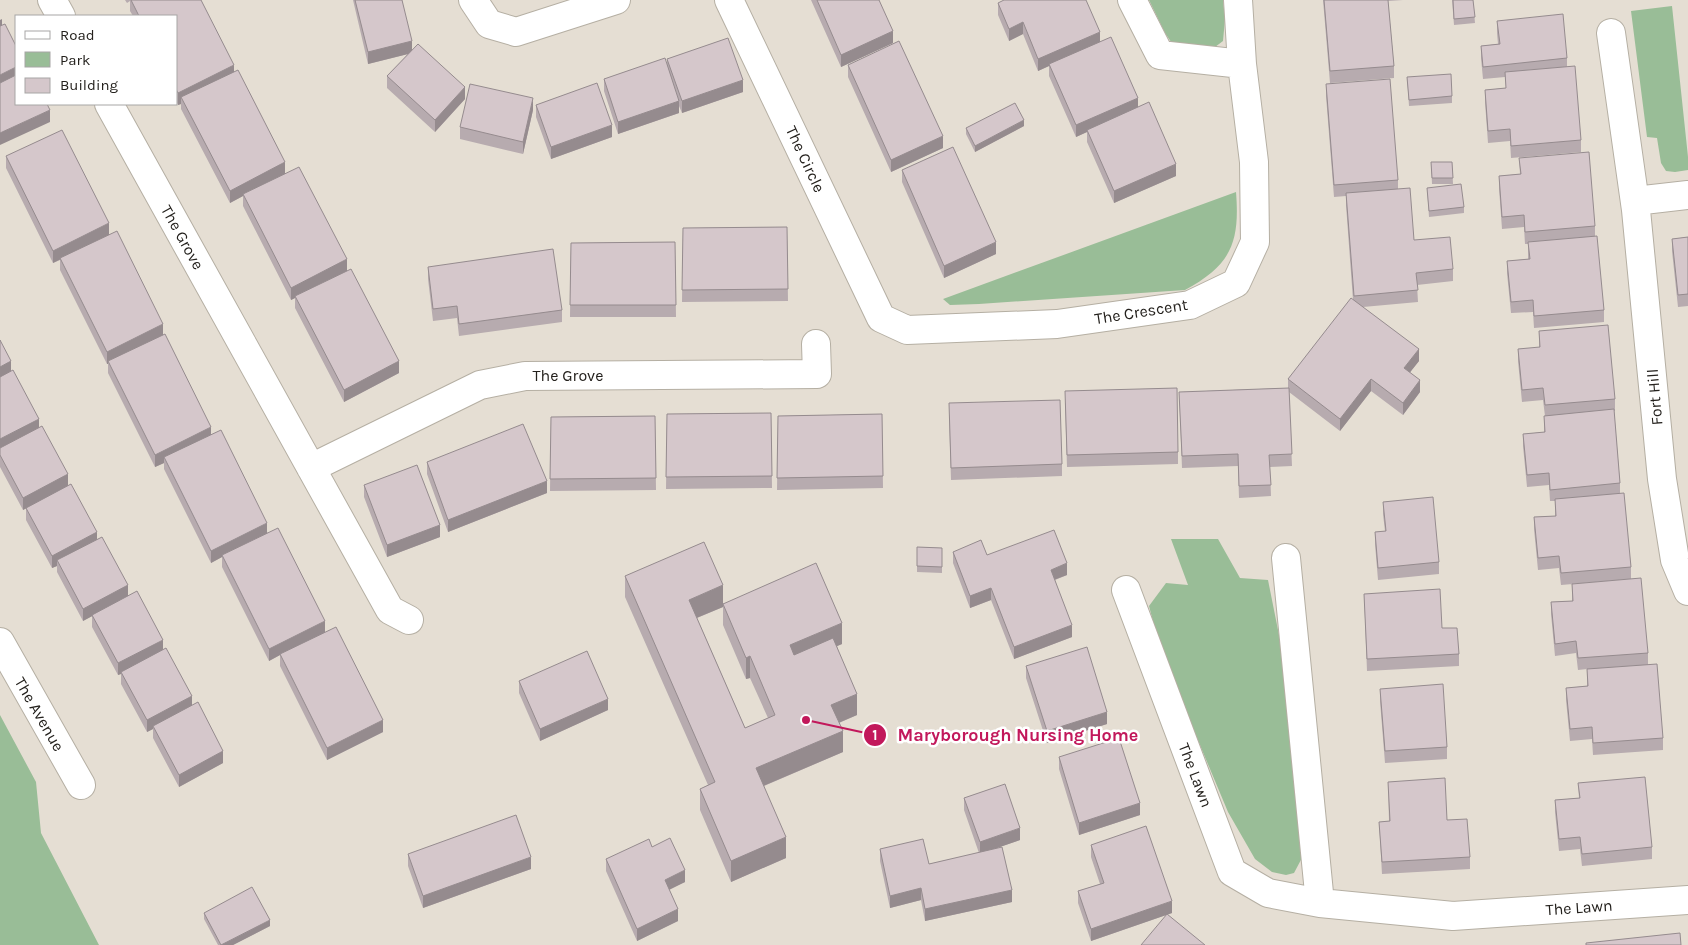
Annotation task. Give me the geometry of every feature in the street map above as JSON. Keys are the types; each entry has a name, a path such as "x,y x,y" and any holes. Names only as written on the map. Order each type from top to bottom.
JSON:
{"street":[{"path":"52,0 60,15"},
{"path":"473,0 489,24 516,32 616,0"},
{"name":"The Circle","path":"730,0 881,318"},
{"path":"1132,0 1160,56 1242,64"},
{"name":"The Crescent","path":"881,318 907,330 1057,324 1190,305 1236,283 1255,242 1254,162 1242,64 1238,0"},
{"name":"Fort Hill","path":"1611,33 1635,201 1662,479 1675,560 1688,591"},
{"name":"The Grove","path":"111,108 390,610 409,620"},
{"path":"1635,201 1688,195"},
{"name":"The Grove","path":"311,468 480,385 525,376 817,374 816,344"},
{"path":"1286,558 1320,903"},
{"name":"The Lawn","path":"1126,590 1232,872 1268,893 1320,903 1454,916 1688,900"},
{"name":"The Avenue","path":"0,642 81,785"}],"green space":[{"path":"1149,0 1223,0 1225,19 1223,41 1211,50 1178,52 1165,33"},
{"path":"1672,6 1688,157 1688,170 1675,172 1666,171 1661,163 1657,138 1647,137 1631,11"},
{"path":"1236,192 1236,225 1234,239 1229,251 1213,271 1201,281 1185,290 979,304 950,305 943,299"},
{"path":"1171,539 1218,539 1240,578 1268,580 1282,650 1303,856 1294,873 1286,875 1272,872 1255,859 1228,812 1161,652 1149,606 1166,583 1188,585"},
{"path":"0,715 36,782 41,833 99,945 0,945"}],"building":[{"path":"131,0 201,0 234,65 178,93 178,15 138,15"},
{"path":"355,0 402,0 412,41 368,52"},
{"path":"817,0 879,0 893,31 841,55"},
{"path":"1004,0 1086,0 1100,32 1038,59 1023,22 1009,29 998,3"},
{"path":"1324,0 1388,0 1394,66 1330,71"},
{"path":"1453,0 1473,0 1475,17 1454,19"},
{"path":"1563,14 1567,58 1483,67 1481,46 1500,44 1497,21"},
{"path":"5,24 15,44 15,68 0,75 0,26"},
{"path":"1111,37 1138,98 1076,125 1049,64"},
{"path":"728,38 743,80 682,101 667,59"},
{"path":"899,41 943,136 891,160 848,65"},
{"path":"418,44 465,87 435,120 387,76"},
{"path":"665,58 679,101 618,122 604,79"},
{"path":"1575,66 1581,140 1511,146 1510,129 1488,131 1485,90 1506,88 1505,72"},
{"path":"238,70 285,162 230,191 181,97"},
{"path":"1451,74 1452,96 1409,100 1407,77"},
{"path":"15,76 15,105 48,105 50,110 0,133 0,83"},
{"path":"1390,79 1398,180 1334,185 1326,84"},
{"path":"597,83 612,125 551,147 536,105"},
{"path":"470,84 533,98 523,142 460,127"},
{"path":"1149,102 1176,164 1114,191 1087,130"},
{"path":"1015,103 1024,120 975,146 966,128"},
{"path":"62,130 109,223 53,251 6,156"},
{"path":"953,147 996,242 944,266 902,170"},
{"path":"1589,152 1595,226 1525,232 1524,215 1502,217 1499,176 1521,174 1519,158"},
{"path":"1431,162 1452,162 1453,178 1432,178"},
{"path":"299,167 347,259 291,288 243,194"},
{"path":"1461,184 1464,207 1429,211 1427,188"},
{"path":"1410,188 1414,240 1450,237 1453,269 1416,273 1418,290 1354,296 1346,193"},
{"path":"787,227 788,289 682,290 683,228"},
{"path":"117,231 163,324 107,352 60,258"},
{"path":"1597,236 1604,310 1534,316 1533,300 1511,302 1507,261 1530,259 1528,242"},
{"path":"1688,237 1688,294 1678,295 1672,239"},
{"path":"675,242 676,305 570,305 571,243"},
{"path":"553,249 562,310 459,324 457,306 433,309 428,267"},
{"path":"351,269 399,361 344,390 295,296"},
{"path":"1351,298 1419,349 1404,368 1420,380 1403,403 1371,379 1340,419 1288,379"},
{"path":"1608,325 1615,399 1545,405 1543,388 1522,390 1518,349 1540,347 1539,331"},
{"path":"165,334 211,427 155,455 108,361"},
{"path":"0,340 11,361 0,367"},
{"path":"13,370 39,419 0,439 0,377"},
{"path":"1177,388 1178,452 1067,455 1065,391"},
{"path":"1289,388 1292,454 1269,455 1271,485 1239,486 1238,454 1182,456 1179,392"},
{"path":"1060,400 1062,464 951,468 949,403"},
{"path":"1614,409 1620,483 1550,490 1549,473 1527,475 1523,434 1545,432 1544,416"},
{"path":"771,413 772,476 666,477 667,414"},
{"path":"882,414 883,476 777,478 778,416"},
{"path":"655,416 656,478 550,479 551,417"},
{"path":"523,424 547,481 448,520 427,462"},
{"path":"42,426 68,474 23,498 0,455 0,448"},
{"path":"221,430 267,523 211,551 164,457"},
{"path":"417,465 440,525 387,545 364,485"},
{"path":"71,484 97,532 52,556 26,508"},
{"path":"1624,493 1631,567 1561,573 1559,556 1538,558 1534,517 1556,516 1555,499"},
{"path":"1433,497 1439,562 1378,568 1375,532 1386,531 1383,502"},
{"path":"278,528 325,621 269,649 222,555"},
{"path":"1054,530 1067,563 1051,570 1072,625 1014,647 991,588 970,596 953,552 981,540 987,555"},
{"path":"102,537 128,585 83,609 57,560"},
{"path":"704,542 723,585 689,600 745,728 775,715 750,656 746,658 723,604 816,563 842,623 790,645 794,655 833,638 857,694 831,705 843,731 756,768 786,837 731,861 700,789 715,782 625,576"},
{"path":"917,547 942,548 942,567 917,566"},
{"path":"1641,578 1648,653 1578,658 1576,641 1555,644 1551,602 1573,601 1572,584"},
{"path":"1440,589 1442,628 1457,628 1459,654 1367,659 1364,594"},
{"path":"137,591 163,640 118,663 92,615"},
{"path":"336,627 383,720 327,748 280,654"},
{"path":"1087,647 1107,712 1047,731 1026,666"},
{"path":"166,648 192,696 147,720 121,672"},
{"path":"587,651 608,699 540,729 519,681"},
{"path":"1657,664 1663,738 1593,743 1592,727 1570,729 1566,688 1588,686 1587,669"},
{"path":"1443,684 1447,747 1385,751 1380,689"},
{"path":"198,702 223,751 179,775 153,726"},
{"path":"1119,738 1140,803 1079,823 1059,757"},
{"path":"1645,777 1652,847 1582,854 1580,837 1559,839 1555,800 1580,798 1578,783"},
{"path":"1445,778 1447,820 1467,819 1470,857 1382,862 1379,822 1390,821 1388,782"},
{"path":"1005,784 1020,828 980,842 964,798"},
{"path":"516,815 531,857 423,896 408,854"},
{"path":"1146,826 1172,901 1091,929 1078,891 1104,883 1091,845"},
{"path":"670,838 685,870 665,880 678,909 637,929 606,859 649,839 652,847"},
{"path":"923,839 929,864 1002,847 1012,890 925,909 921,888 890,896 880,849"},
{"path":"252,887 270,920 221,945 204,913"},
{"path":"1167,914 1205,945 1141,945"},
{"path":"1680,933 1681,945 1586,945 1586,943"}],"place":[{"name":"Maryborough Nursing Home","path":"806,720"}]}
